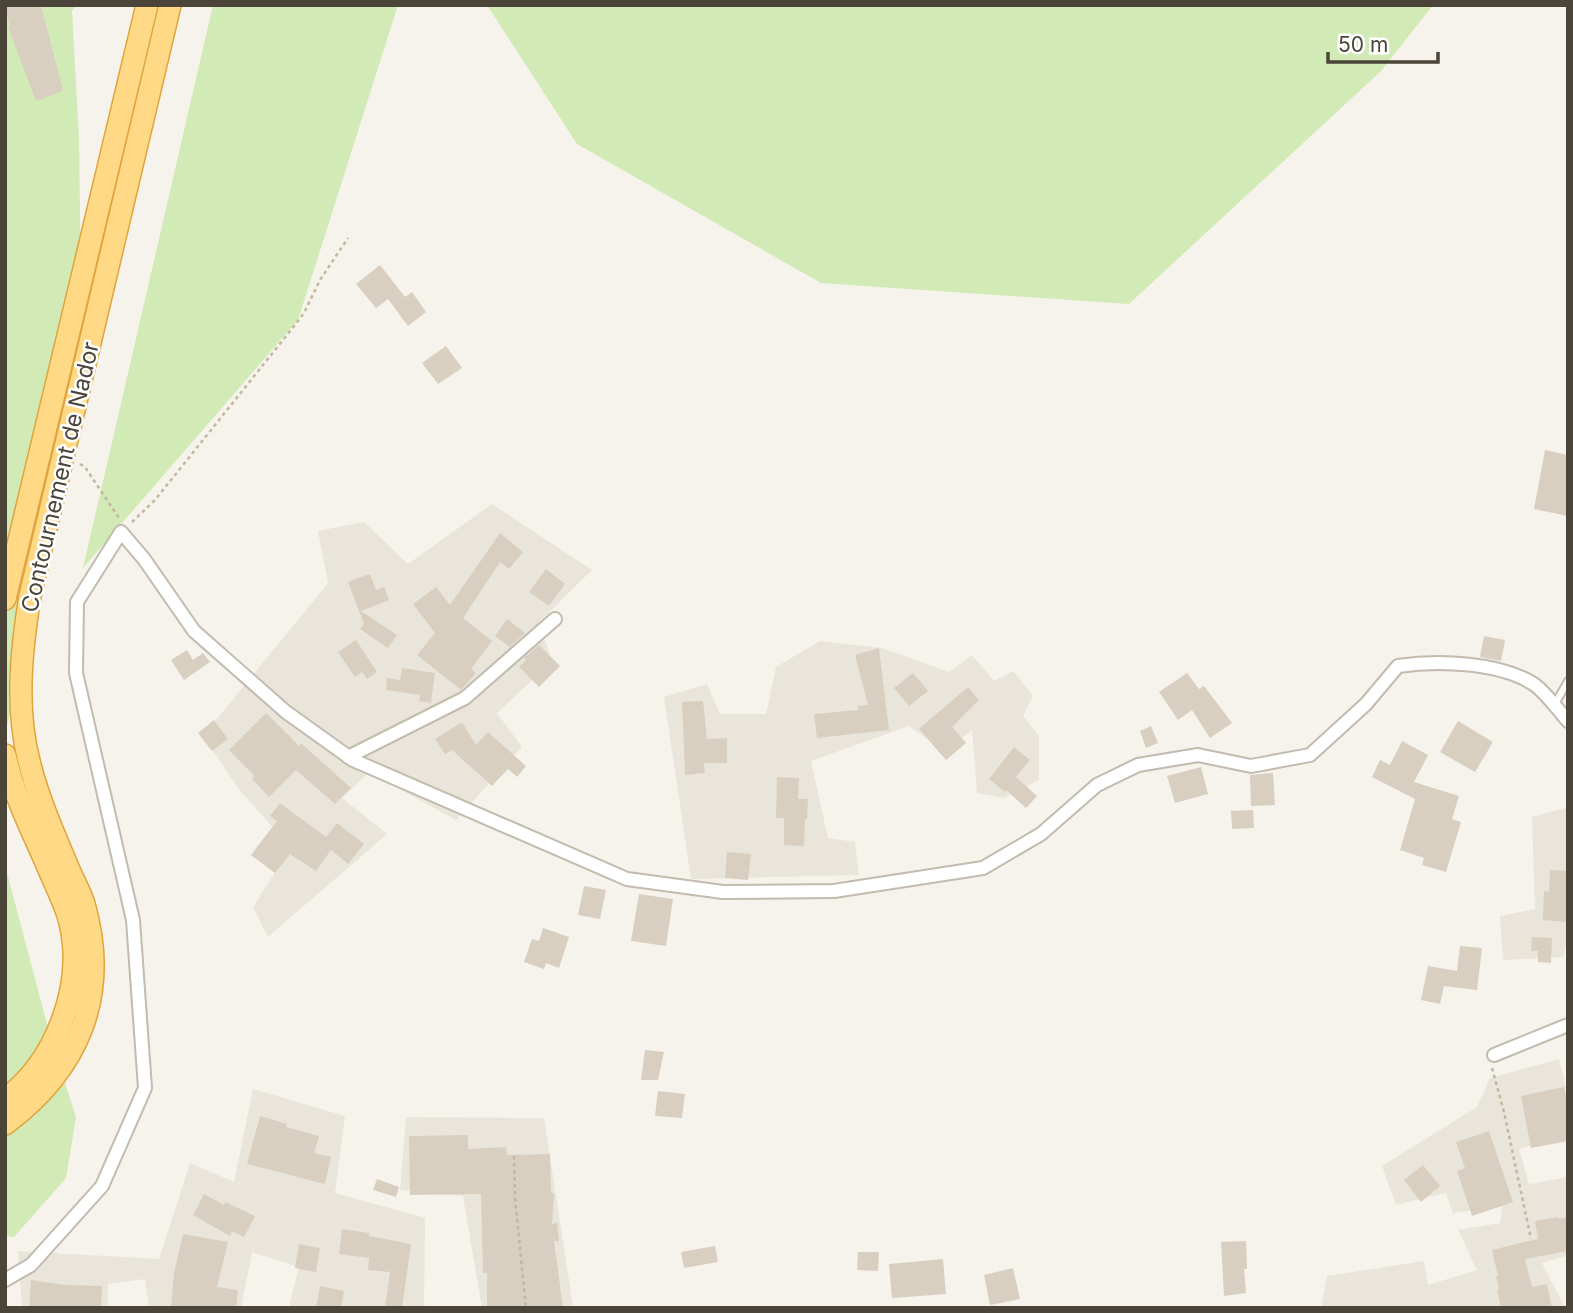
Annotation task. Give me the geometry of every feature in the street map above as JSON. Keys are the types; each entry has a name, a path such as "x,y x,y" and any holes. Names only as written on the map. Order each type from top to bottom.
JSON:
{"highway":[{"name":"Contournement de Nador","path":"5,599 147,5"},
{"name":"Contournement de Nador","path":"5,1124 31,1105 56,1078 75,1046 87,1012 93,975 92,938 83,902 40,802 29,762 22,720 20,679 23,637 30,596 100,310 170,5"},
{"path":"74,304 100,310"},
{"path":"5,755 22,807 65,907 73,939 71,979 66,1011 60,1028 40,1065 5,1099"}],"street":[{"path":"5,1280 31,1265 102,1186 145,1088 133,920 76,673 77,602 124,530 194,631 286,712 348,757 627,879 723,892 834,891 983,868 1041,834 1097,785 1138,765 1198,755 1251,766 1310,755 1366,704 1398,666 1428,662 1501,670 1536,685 1568,721"},
{"path":"348,757 465,698 555,620"},
{"path":"1494,1055 1568,1025"}],"lane":[{"path":"1554,706 1568,681"}],"path":[{"path":"63,460 85,467 124,530 155,500 295,326 320,280 348,238"},
{"path":"1494,1055 1491,1064 1531,1238"},
{"path":"514,1156 515,1198 526,1308"}],"shaded area":[{"path":"492,504 592,570 539,622 552,662 497,713 522,747 456,820 369,772 342,798 387,834 268,937 253,907 291,847 240,791 203,736 328,583 318,531 364,522 408,564"},
{"path":"820,641 882,648 949,672 972,655 994,681 1013,671 1033,696 1023,716 1039,736 1039,780 1004,798 977,793 972,730 945,752 909,726 811,761 828,838 855,842 859,875 691,879 664,697 707,684 720,714 766,714 776,667"},
{"path":"1565,808 1568,812 1568,938 1563,957 1503,960 1500,916 1535,909 1532,817"},
{"path":"1559,1059 1568,1097 1568,1135 1519,1149 1529,1184 1568,1177 1568,1255 1542,1263 1565,1308 1321,1308 1327,1276 1424,1261 1428,1285 1477,1270 1458,1230 1500,1223 1502,1207 1453,1213 1446,1193 1396,1205 1382,1166 1477,1107 1490,1078"},
{"path":"253,1089 345,1116 335,1193 425,1218 424,1308 289,1307 299,1267 252,1252 241,1308 149,1308 145,1279 108,1284 108,1308 22,1308 18,1251 159,1259 190,1163 234,1182"},
{"path":"406,1117 544,1118 573,1306 482,1308 463,1196 400,1190"}],"green space":[{"path":"5,5 76,5 72,11 79,139 81,295 54,448 35,580 5,735"},
{"path":"213,5 398,5 298,320 83,568"},
{"path":"487,5 1433,5 1381,71 1129,304 821,283 577,144"},
{"path":"5,865 52,1043 76,1117 66,1178 14,1237 5,1236"}],"building":[{"path":"5,5 41,5 63,91 36,101 8,27"},
{"path":"380,265 405,297 412,292 426,312 408,326 388,299 376,308 356,284"},
{"path":"446,346 462,368 438,384 422,363"},
{"path":"1545,450 1568,455 1568,516 1534,509"},
{"path":"500,533 523,552 509,569 500,562 463,618 492,641 471,669 476,673 461,690 417,655 435,633 413,604 436,587 450,605"},
{"path":"546,569 565,584 549,606 529,592"},
{"path":"370,574 376,590 384,587 389,600 361,611 397,635 388,648 360,629 364,624 348,582"},
{"path":"507,619 525,633 510,647 495,636"},
{"path":"1484,636 1505,640 1501,661 1480,657"},
{"path":"356,640 377,672 367,679 362,672 355,677 338,652"},
{"path":"539,645 560,666 539,687 519,667 526,660 524,658"},
{"path":"879,648 889,730 817,738 814,714 858,710 858,706 868,705 855,655"},
{"path":"187,650 193,660 203,653 210,662 184,680 171,660"},
{"path":"402,668 435,673 431,703 419,701 420,695 386,690 387,678 400,680"},
{"path":"913,673 928,691 909,706 894,688"},
{"path":"1187,673 1199,689 1204,686 1232,723 1210,738 1192,710 1178,720 1159,692"},
{"path":"968,687 979,700 952,727 966,743 946,760 919,729"},
{"path":"703,701 707,739 727,738 727,763 704,763 705,773 685,775 682,702"},
{"path":"266,713 299,746 301,743 351,788 335,804 296,770 269,797 252,779 255,776 229,750"},
{"path":"214,720 228,739 212,751 198,733"},
{"path":"1458,721 1493,742 1475,772 1440,752"},
{"path":"462,722 476,745 488,732 526,766 517,777 508,769 492,786 452,750 445,754 435,739"},
{"path":"1151,726 1158,743 1146,748 1140,731"},
{"path":"1402,741 1428,755 1414,782 1459,796 1452,819 1461,822 1446,872 1422,865 1424,858 1400,850 1415,799 1372,777 1380,760 1390,765"},
{"path":"1014,747 1030,760 1016,777 1037,796 1026,808 989,779"},
{"path":"1201,767 1208,794 1175,803 1167,776"},
{"path":"1273,773 1275,805 1251,806 1250,775"},
{"path":"777,777 799,778 798,799 808,799 804,846 784,845 784,818 776,818"},
{"path":"280,803 326,837 337,823 364,844 348,864 331,850 316,871 290,854 275,873 251,855 277,821 270,816"},
{"path":"1253,810 1254,828 1232,829 1231,811"},
{"path":"727,852 751,854 748,880 725,878"},
{"path":"1550,870 1568,871 1568,922 1543,920 1544,891 1549,892"},
{"path":"584,886 606,890 600,919 578,915"},
{"path":"639,894 673,899 666,946 631,941"},
{"path":"543,928 569,937 559,968 546,963 544,969 524,962 532,939 539,941"},
{"path":"1532,937 1552,938 1551,963 1538,962 1538,951 1531,951"},
{"path":"1460,946 1482,948 1477,990 1444,986 1440,1004 1421,1000 1428,966 1457,971"},
{"path":"645,1050 664,1052 658,1080 641,1080"},
{"path":"1564,1087 1568,1104 1568,1141 1531,1148 1521,1096"},
{"path":"658,1091 685,1094 682,1118 655,1116"},
{"path":"260,1116 319,1136 314,1153 331,1157 325,1184 247,1164"},
{"path":"1489,1131 1513,1202 1472,1216 1457,1171 1465,1168 1456,1142"},
{"path":"468,1135 468,1149 506,1147 507,1155 550,1154 551,1193 554,1193 552,1224 557,1223 559,1241 554,1241 563,1308 487,1308 487,1273 483,1273 481,1194 410,1195 409,1136"},
{"path":"1423,1165 1440,1186 1421,1202 1404,1180"},
{"path":"377,1179 399,1187 396,1197 373,1190"},
{"path":"204,1194 224,1205 225,1202 255,1216 244,1237 232,1231 230,1236 193,1215"},
{"path":"1568,1217 1568,1251 1525,1259 1532,1287 1547,1284 1552,1308 1501,1308 1492,1250 1538,1239 1535,1221"},
{"path":"342,1229 411,1244 402,1308 385,1308 390,1272 368,1270 369,1258 339,1254"},
{"path":"183,1234 228,1242 217,1287 238,1290 236,1308 171,1308 174,1273"},
{"path":"1246,1241 1246,1293 1224,1296 1221,1242"},
{"path":"299,1244 320,1248 316,1272 295,1268"},
{"path":"715,1246 718,1262 684,1268 681,1252"},
{"path":"858,1252 879,1252 878,1271 857,1270"},
{"path":"943,1259 946,1294 892,1298 889,1264"},
{"path":"1013,1268 1020,1299 990,1305 984,1275"},
{"path":"31,1280 65,1285 102,1286 101,1308 29,1308"},
{"path":"320,1286 344,1291 341,1308 316,1308"}]}
